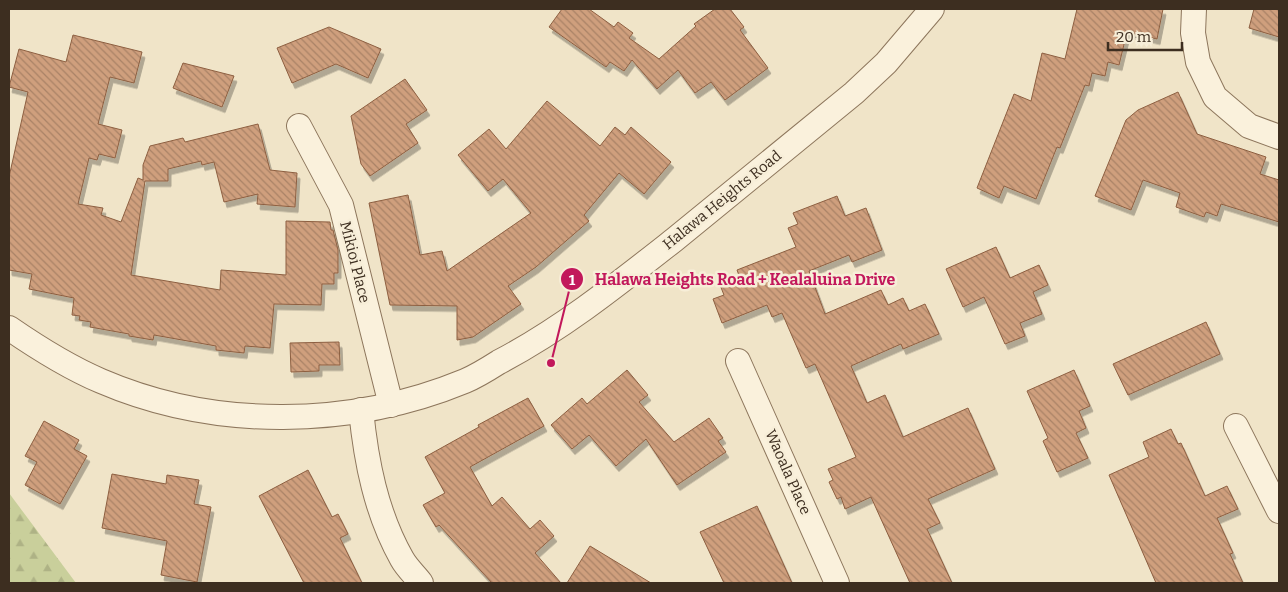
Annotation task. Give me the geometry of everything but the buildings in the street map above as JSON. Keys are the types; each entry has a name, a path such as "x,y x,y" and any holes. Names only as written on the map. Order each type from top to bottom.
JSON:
{"street":[{"name":"Halawa Heights Road","path":"9,328 48,355 101,382 197,410 248,416 307,417 361,410 391,405 466,380 526,348 586,309 854,93 886,63 932,9"},
{"path":"1194,9 1193,33 1198,62 1215,97 1249,126 1279,137"},
{"name":"Mikioi Place","path":"299,126 341,205 391,405"},
{"name":"Waoala Place","path":"738,361 837,583"},
{"path":"361,410 364,442 379,511 402,560 421,583"},
{"path":"1236,426 1279,511"}],"green space":[{"path":"9,493 76,583 9,583"}],"place":[{"name":"Halawa Heights Road + Kealaluina Drive","path":"551,363"}]}
